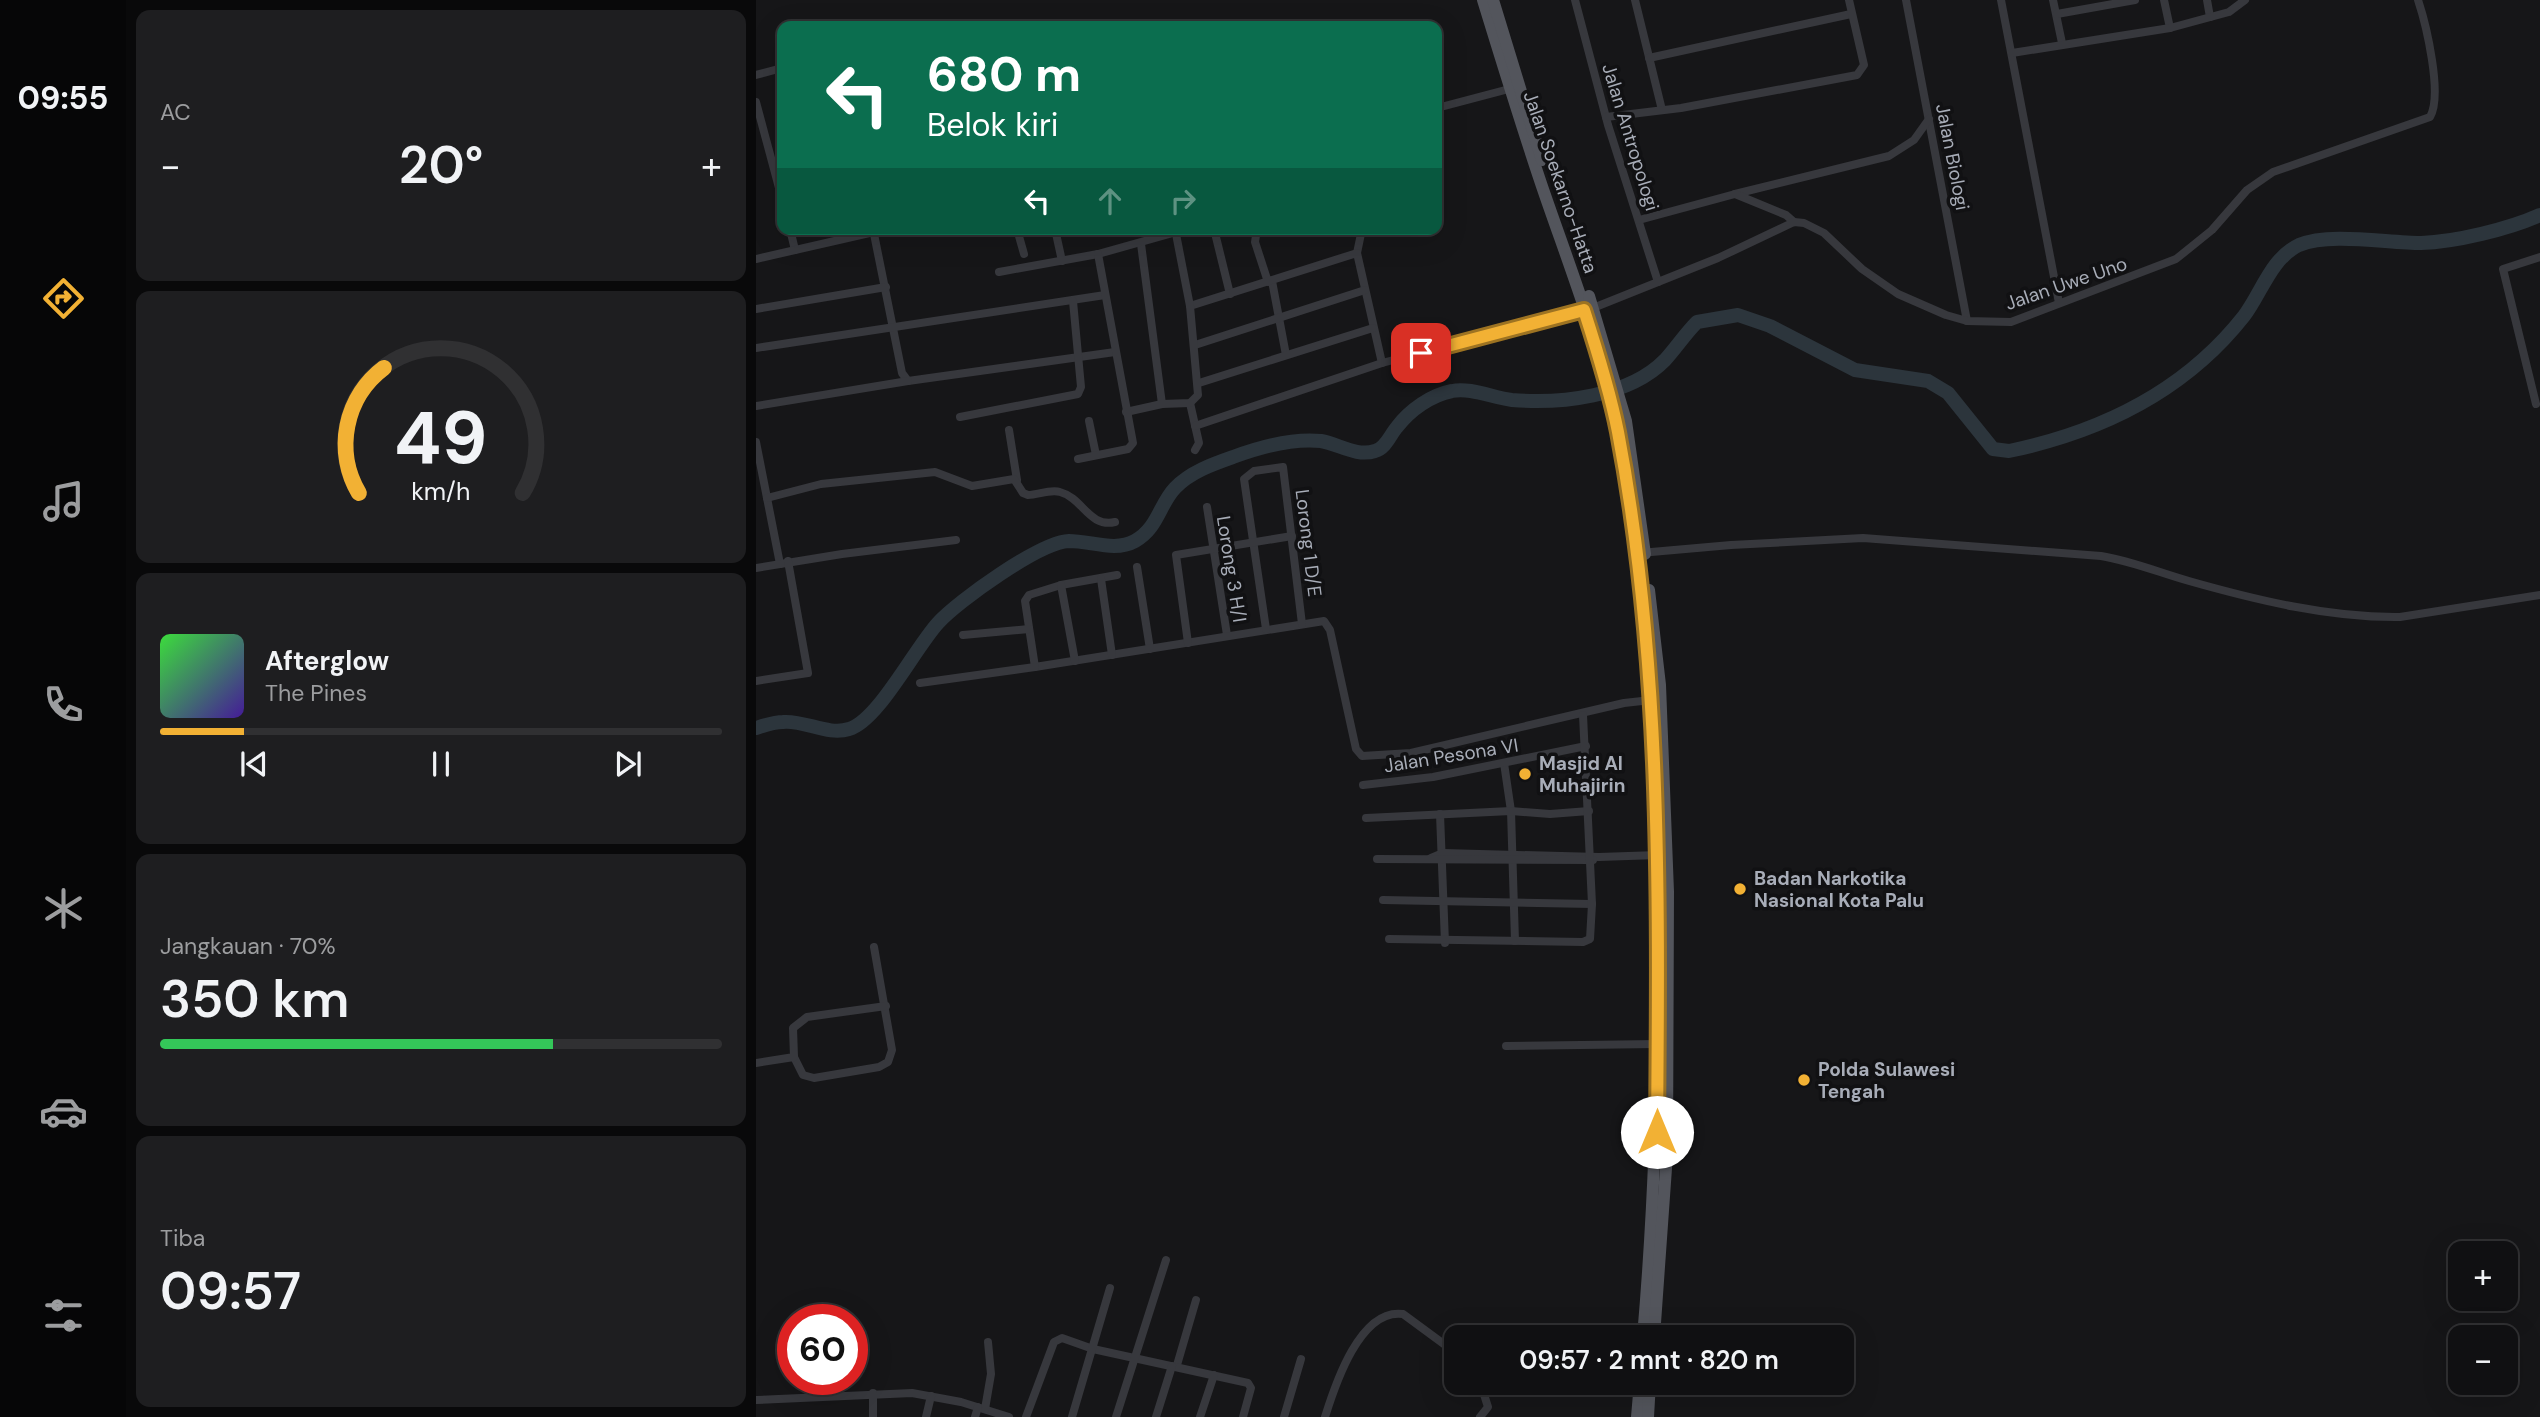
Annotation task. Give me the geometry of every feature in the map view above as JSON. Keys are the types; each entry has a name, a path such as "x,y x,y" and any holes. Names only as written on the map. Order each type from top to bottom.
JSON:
{"main road":[{"name":"Jalan Soekarno-Hatta","path":"1483,0 1500,40 1589,309 1636,477 1661,805 1658,855 1667,1154 1651,1309 1646,1325"},
{"name":"Jalan Soekarno-Hatta","path":"1493,0 1510,89 1589,309"},
{"name":"Jalan Soekarno-Hatta","path":"1640,553 1660,685 1663,1014 1657,1044 1653,1325"},
{"path":"1637,1417 1639,1395"},
{"path":"1648,1417 1649,1395"}],"street":[{"name":"Jalan Antropologi","path":"1575,0 1606,117 1658,282"},
{"path":"1606,117 1662,110 1857,75 1864,65 1849,0"},
{"name":"Jalan Biologi","path":"1906,0 1967,321"},
{"path":"2001,0 2059,303"},
{"path":"2053,0 2062,43"},
{"path":"2057,14 2135,0"},
{"path":"2164,0 2170,28"},
{"path":"2207,0 2210,17"},
{"path":"2012,53 2170,28 2229,12 2245,0"},
{"name":"Jalan Uwe Uno","path":"1735,194 1824,233 1881,285 1946,315 1967,321 2011,322 2176,259 2212,230 2247,190 2273,172 2430,117 2435,98 2428,44 2418,0"},
{"path":"1638,1 1662,110"},
{"path":"1649,58 1852,15"},
{"path":"756,75 777,69"},
{"path":"1442,107 1510,89"},
{"path":"756,102 777,180"},
{"path":"1639,220 1889,156 1914,140 1929,119"},
{"path":"1195,426 1382,363 1589,309 1658,282 1794,222"},
{"path":"791,235 795,250"},
{"path":"756,259 857,235"},
{"path":"874,235 902,373 908,381"},
{"path":"1019,235 1024,254"},
{"path":"1056,235 1062,261"},
{"path":"999,272 1098,254 1172,235"},
{"path":"1126,412 1162,404 1190,402 1198,395 1190,306 1176,235"},
{"path":"1215,235 1230,294"},
{"path":"1256,235 1255,242 1270,281 1286,355"},
{"path":"1361,235 1357,253 1382,363"},
{"path":"1141,244 1162,404"},
{"path":"1190,306 1357,253"},
{"path":"1078,459 1132,447 1098,254"},
{"path":"2536,404 2503,270 2540,257"},
{"path":"756,309 886,287"},
{"path":"1195,345 1365,290"},
{"path":"756,348 1022,305 1105,295"},
{"path":"960,417 1078,394 1081,387 1073,300"},
{"path":"1199,383 1373,328"},
{"path":"756,406 908,381 1115,352"},
{"path":"1190,402 1199,443 1195,450"},
{"path":"1089,421 1096,455"},
{"path":"1009,430 1017,480 1023,493 1062,492 1071,496 1093,519 1107,524 1115,522"},
{"path":"756,442 808,673 756,681"},
{"name":"Lorong 1 D/E","path":"1254,545 1244,479 1254,471 1283,467 1302,624"},
{"path":"767,498 821,484 934,472 972,486 1017,480"},
{"name":"Lorong 3 H/I","path":"1207,507 1227,635"},
{"path":"1188,643 1176,555 1254,545 1293,536"},
{"path":"1640,553 1863,538 2101,556 2121,559 2226,591 2333,613 2376,618 2400,617 2540,595"},
{"path":"756,568 956,540"},
{"path":"1254,545 1266,629"},
{"path":"1137,567 1150,649"},
{"path":"1035,667 1026,598 1033,591 1117,575"},
{"path":"1101,579 1112,655"},
{"path":"1061,584 1075,661"},
{"path":"920,683 1075,661 1322,620 1327,623 1356,749 1363,756 1411,753 1583,715 1624,703 1651,700"},
{"path":"962,635 1029,629"},
{"path":"1389,940 1445,943 1588,941 1593,858 1583,715"},
{"name":"Jalan Pesona VI","path":"1363,785 1433,777 1586,746"},
{"path":"1504,763 1511,811 1515,941"},
{"path":"1366,818 1511,811 1550,814 1589,811"},
{"path":"1440,814 1445,943"},
{"path":"1377,859 1658,855"},
{"path":"1383,900 1592,904"},
{"path":"874,947 886,1006 891,1057 884,1065 814,1078 803,1075 794,1057 793,1028 799,1021 886,1006"},
{"path":"1506,1046 1657,1044"},
{"path":"756,1063 794,1057"},
{"path":"1116,1417 1166,1260"},
{"path":"1072,1417 1110,1288"},
{"path":"1156,1417 1196,1300"},
{"path":"1326,1414 1343,1370 1362,1335 1384,1317 1403,1314 1444,1344"},
{"path":"1026,1417 1055,1340 1068,1339 1093,1349 1250,1385 1243,1417"},
{"path":"975,1417 982,1408 990,1374 988,1342"},
{"path":"1284,1417 1301,1359"},
{"path":"1200,1417 1214,1375"},
{"path":"756,1400 873,1393 931,1396 1009,1417"},
{"path":"873,1393 873,1417"},
{"path":"1480,1417 1488,1407 1484,1395"},
{"path":"926,1417 931,1396"}],"waterway":[{"path":"756,728 791,722 833,731 849,729 872,713 884,699 929,634 948,613 1000,574 1039,551 1069,541 1111,546 1135,541 1149,530 1181,482 1210,466 1254,450 1310,440 1361,452 1375,451 1385,444 1394,430 1415,409 1444,393 1466,390 1512,400 1551,401 1613,390 1650,373 1665,360 1697,322 1738,315 1770,326 1855,370 1928,381 1948,393 1993,449 2009,451 2043,443 2108,420 2168,387 2221,343 2244,316 2281,258 2299,245 2326,239 2435,242 2498,230 2540,215"}],"place":[{"name":"Masjid Al Muhajirin","path":"1525,774"},
{"name":"Badan Narkotika Nasional Kota Palu","path":"1740,889"},
{"name":"Polda Sulawesi Tengah","path":"1804,1080"}],"route":[{"path":"1421,353 1584,310 1604,374 1628,488 1650,669 1658,855 1657,1132"}]}
